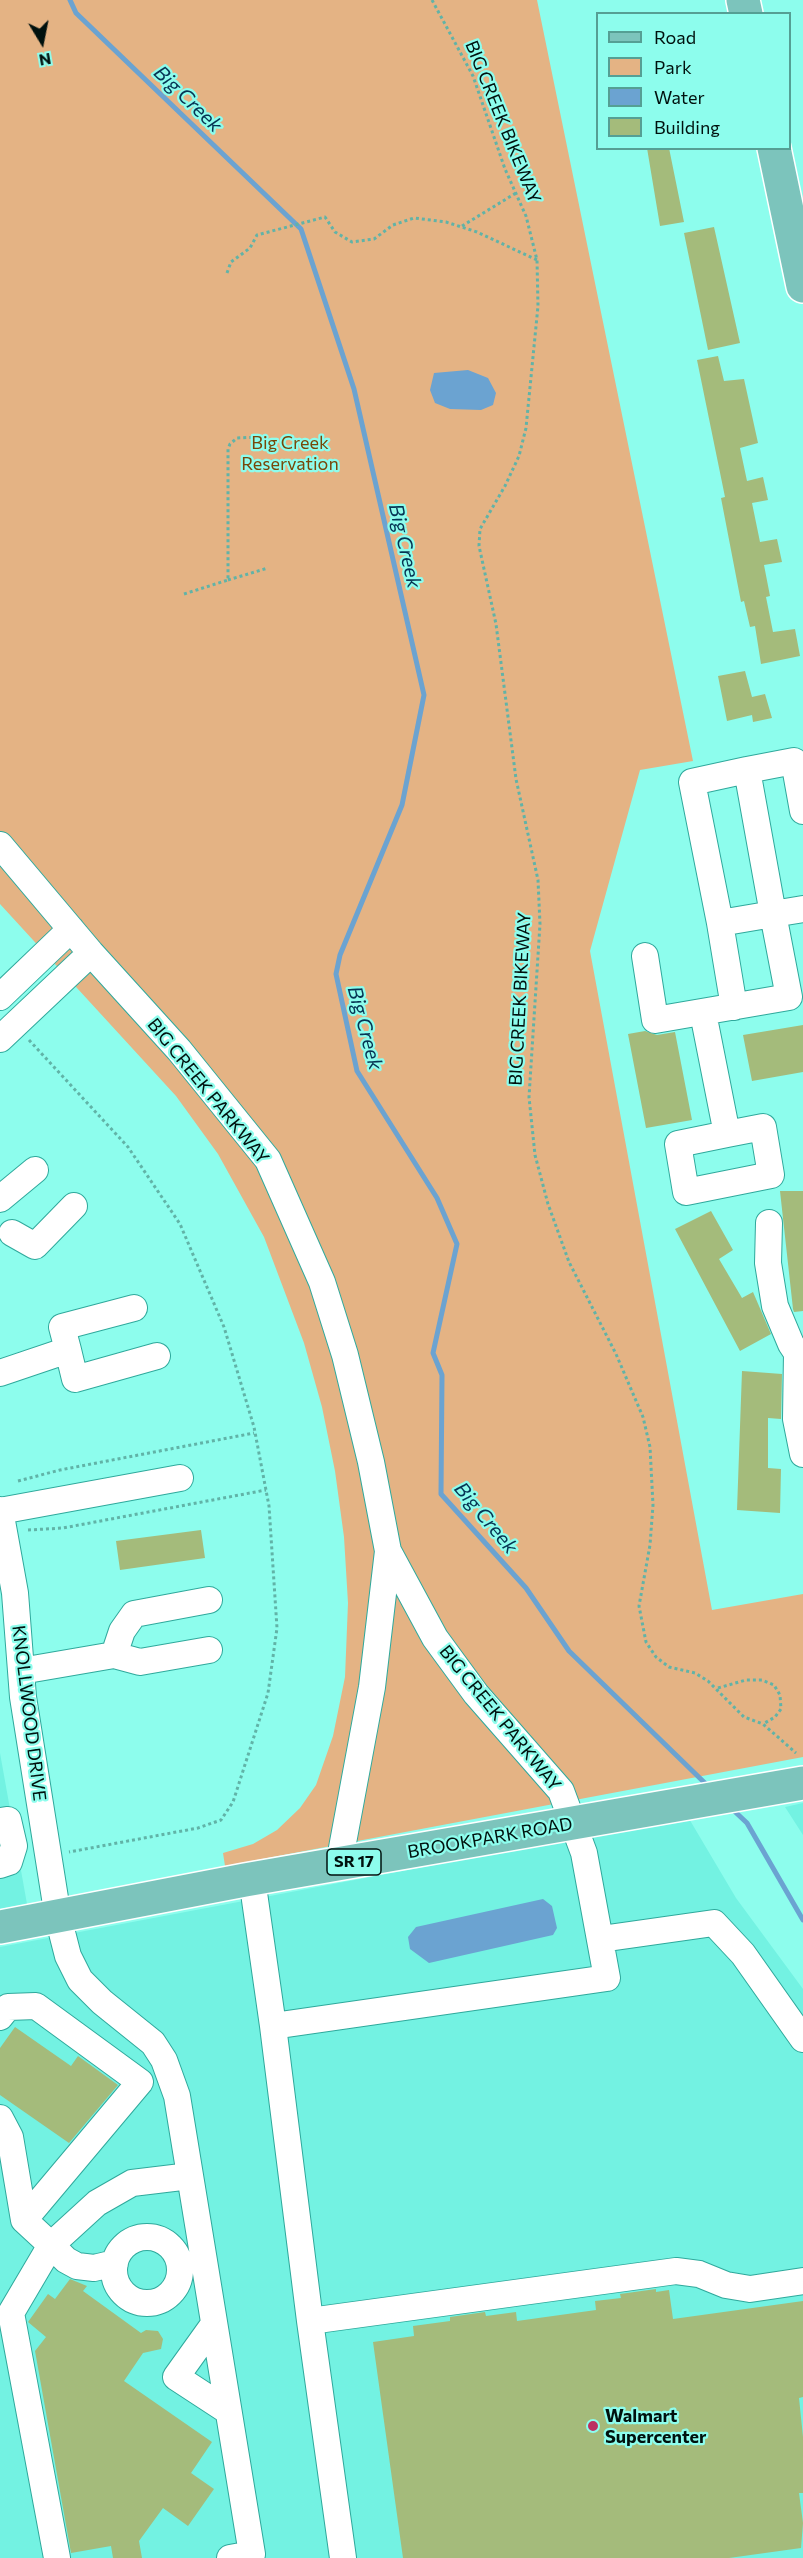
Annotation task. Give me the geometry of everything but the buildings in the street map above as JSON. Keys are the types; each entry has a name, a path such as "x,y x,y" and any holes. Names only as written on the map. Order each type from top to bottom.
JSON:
{"main road":[{"path":"774,150 803,286"},
{"name":"BROOKPARK ROAD","path":"0,1927 252,1879 573,1823 652,1812 799,1774"}],"street":[{"path":"734,1007 692,782 794,761 803,811"},
{"path":"645,956 655,1020 789,997 747,770"},
{"name":"BIG CREEK PARKWAY","path":"0,845 91,953 179,1050 267,1160 322,1282 345,1355 371,1462 388,1551 372,1687 339,1864"},
{"path":"720,923 803,909"},
{"path":"0,997 71,929"},
{"path":"0,1038 91,953"},
{"path":"703,1013 727,1134"},
{"path":"0,1199 34,1170"},
{"path":"4,1230 35,1246 74,1206"},
{"path":"769,1223 770,1286 781,1322 800,1352 796,1419 803,1454"},
{"path":"134,1308 62,1327 75,1379 157,1356"},
{"path":"0,1374 68,1350"},
{"path":"0,1511 180,1478"},
{"name":"KNOLLWOOD DRIVE","path":"0,1511 15,1593 14,1681 42,1814 58,1917 68,1956 80,1980 102,2002 153,2043 164,2060 177,2096 252,2554 230,2558"},
{"name":"BIG CREEK PARKWAY","path":"273,2026 607,1978 584,1853 561,1791 476,1694 435,1638 388,1551"},
{"path":"114,1655 122,1631 134,1614 209,1600"},
{"path":"14,1681 114,1655 140,1662 209,1650"},
{"path":"0,1865 9,1862 14,1846 4,1820 42,1814"},
{"path":"252,1879 343,2558"},
{"path":"601,1939 714,1923 743,1954 803,2039"},
{"path":"0,2017 8,2007 36,2006 140,2082"},
{"path":"24,2220 140,2082 164,2060"},
{"path":"0,2118 10,2137 24,2220 66,2260 94,2268 115,2263"},
{"path":"57,2558 11,2313 51,2245 97,2203 132,2183 190,2176"},
{"path":"164,2241 195,2211"},
{"path":"154,2237 164,2241 179,2259 181,2270 178,2281 164,2298 153,2302 131,2298 117,2283 115,2263 118,2253 134,2239 154,2237"},
{"path":"310,2321 676,2271 699,2274 726,2285 750,2289 803,2281"},
{"path":"214,2324 176,2377 228,2411"}],"path":[{"name":"BIG CREEK BIKEWAY","path":"432,0 473,76 526,216 537,260 538,306 526,428 519,456 506,486 480,529 479,546 496,624 516,779 538,880 540,924 530,1051 530,1122 548,1204 569,1262 632,1390 650,1448 653,1505 650,1545 639,1606 646,1642 656,1657 669,1667 695,1674 718,1688 744,1717 763,1724 799,1774"},
{"path":"462,226 516,194"},
{"path":"226,273 231,262 245,254 260,233 325,217 335,232 352,242 374,239 393,225 414,218 462,226 537,260"},
{"path":"228,580 228,449 237,438 258,437"},
{"path":"184,594 268,568"},
{"path":"18,1481 60,1470 255,1433"},
{"path":"27,1530 63,1528 266,1490"},
{"path":"718,1688 746,1680 762,1680 774,1685 780,1695 781,1709 775,1717 763,1724"}],"shaded area":[{"path":"0,1753 27,1904 0,1909"},
{"path":"803,1803 803,1835 785,1807"},
{"path":"688,1817 736,1898 803,1989 803,2558 0,2558 0,1947"}],"green space":[{"name":"Big Creek Reservation","path":"0,0 537,0 693,761 640,770 590,951 712,1610 803,1594 803,1757 225,1866 223,1853 253,1844 277,1830 300,1808 316,1785 333,1736 345,1677 348,1603 344,1537 335,1471 322,1407 304,1343 264,1237 218,1154 176,1096 0,904"}],"water":[{"path":"468,370 488,378 496,393 493,405 481,410 450,409 435,403 430,390 434,373"},
{"path":"543,1899 552,1906 557,1928 553,1935 429,1963 410,1949 408,1937 416,1927"}],"waterway":[{"name":"Big Creek","path":"70,0 76,13 301,229 354,389 424,695 402,805 340,955 336,974 357,1071 437,1198 457,1244 433,1353 442,1375 441,1494 526,1588 569,1651 710,1788"},
{"name":"Big Creek","path":"730,1807 747,1823 803,1920"}],"place":[{"name":"Walmart Supercenter","path":"593,2426"}]}
